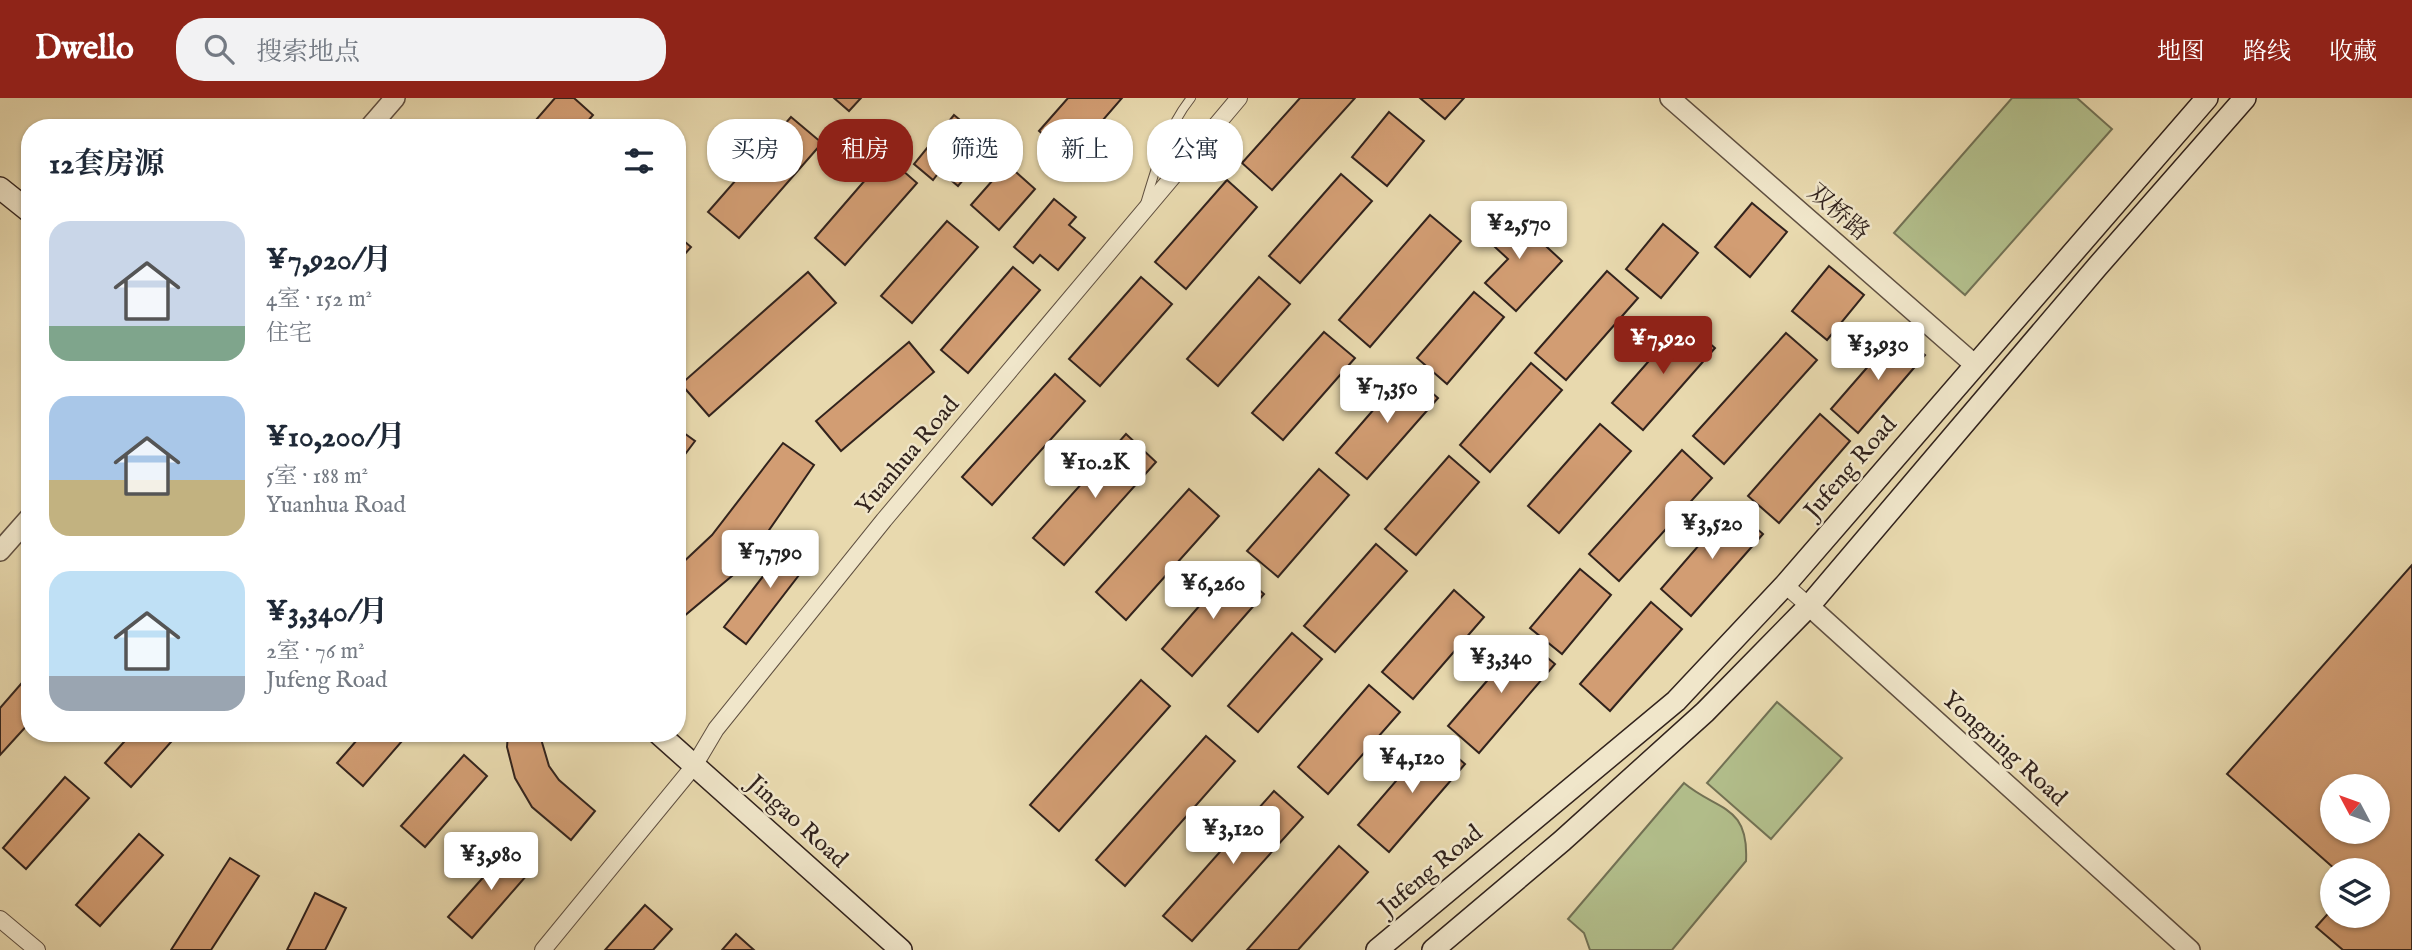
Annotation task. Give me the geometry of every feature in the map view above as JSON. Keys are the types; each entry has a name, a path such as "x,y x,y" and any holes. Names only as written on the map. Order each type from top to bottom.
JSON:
{"main road":[{"name":"Jufeng Road","path":"1377,950 1676,701 1785,585 2207,98"},
{"path":"1433,950 1562,841 1704,712 1809,607 2097,267 2245,98"},
{"path":"0,188 21,205"},
{"name":"Jingao Road","path":"668,742 901,950"}],"street":[{"path":"377,119 395,98"},
{"name":"Yuanhua Road","path":"543,950 694,766 716,729 875,530 1239,98"},
{"name":"双桥路","path":"1670,98 1975,365"},
{"path":"0,551 21,527"},
{"name":"Yongning Road","path":"1785,585 2190,950"},
{"path":"0,919 37,950"}],"lane":[{"path":"1142,213 1158,159 1183,108 1191,98"}],"green space":[{"path":"2012,98 2077,98 2112,129 1965,295 1894,233"},
{"path":"1777,702 1842,758 1771,839 1707,783"},
{"path":"1684,783 1736,819 1746,842 1746,861 1672,950 1590,950 1584,933 1568,919"}],"building":[{"path":"555,98 574,98 593,115 590,119 537,119"},
{"path":"834,98 861,98 849,111"},
{"path":"1068,98 1122,98 1104,119 1050,119"},
{"path":"1300,98 1355,98 1272,190 1243,162"},
{"path":"1420,98 1464,98 1445,119"},
{"path":"1389,112 1424,141 1387,186 1352,157"},
{"path":"803,127 817,139 817,149 803,165"},
{"path":"927,148 927,175 914,164"},
{"path":"1341,174 1372,201 1300,283 1269,256"},
{"path":"1023,178 1035,189 999,230 971,205 991,182 1023,182"},
{"path":"913,180 917,183 845,265 815,238 863,182 913,182"},
{"path":"734,182 788,182 739,238 708,212"},
{"path":"1225,182 1229,182 1257,207 1186,289 1155,262"},
{"path":"1054,199 1076,217 1069,225 1085,238 1058,270 1040,255 1033,263 1014,247"},
{"path":"1752,203 1787,232 1750,277 1715,247"},
{"path":"1507,210 1562,261 1516,311 1485,283 1508,259 1483,236"},
{"path":"1430,215 1461,241 1370,347 1339,320"},
{"path":"947,221 978,247 912,323 881,296"},
{"path":"1663,224 1698,253 1661,298 1626,269"},
{"path":"1829,266 1864,295 1827,340 1792,311"},
{"path":"1013,267 1040,290 968,373 941,350"},
{"path":"1607,271 1638,298 1566,380 1535,353"},
{"path":"808,272 836,303 709,416 686,390 686,380"},
{"path":"1141,277 1172,304 1100,386 1069,359"},
{"path":"1259,277 1290,304 1218,386 1187,359"},
{"path":"1474,292 1504,317 1447,384 1417,358"},
{"path":"1684,321 1715,348 1643,430 1612,403"},
{"path":"1324,332 1355,358 1283,440 1252,413"},
{"path":"1898,332 1925,355 1858,433 1831,409"},
{"path":"1786,333 1817,360 1724,464 1693,436"},
{"path":"909,342 934,372 841,451 816,421"},
{"path":"1531,363 1562,390 1490,472 1460,445"},
{"path":"1407,371 1438,398 1367,479 1336,453"},
{"path":"1055,374 1085,401 992,505 962,477"},
{"path":"1820,414 1850,441 1779,523 1748,496"},
{"path":"1600,424 1631,451 1559,533 1528,506"},
{"path":"686,434 695,441 686,453"},
{"path":"1126,434 1156,462 1064,565 1033,538"},
{"path":"783,443 814,465 745,565 686,614 686,560 712,535"},
{"path":"1682,450 1712,478 1619,581 1589,554"},
{"path":"1449,456 1479,482 1416,555 1385,529"},
{"path":"1319,469 1349,495 1278,577 1247,551"},
{"path":"1189,489 1219,516 1126,620 1096,592"},
{"path":"1732,507 1763,534 1691,616 1661,589"},
{"path":"794,536 816,553 746,644 724,627"},
{"path":"1376,544 1407,571 1335,652 1304,626"},
{"path":"2412,565 2412,950 2343,950 2316,927 2320,923 2320,928 2390,928 2390,858 2322,858 2227,774"},
{"path":"1233,567 1264,594 1192,676 1162,649"},
{"path":"1580,569 1611,595 1562,654 1530,628"},
{"path":"1454,590 1484,617 1413,699 1382,672"},
{"path":"1651,602 1682,629 1610,711 1580,684"},
{"path":"1292,633 1322,659 1258,732 1228,706"},
{"path":"1524,638 1555,664 1479,753 1448,726"},
{"path":"1141,680 1170,706 1059,831 1030,805"},
{"path":"21,684 21,732 0,755 0,708"},
{"path":"1369,685 1400,712 1328,794 1298,767"},
{"path":"1206,736 1235,761 1125,886 1096,860"},
{"path":"1434,737 1465,764 1389,852 1358,825"},
{"path":"124,742 171,742 131,787 105,763"},
{"path":"355,742 401,742 363,786 337,763"},
{"path":"507,742 542,742 549,766 559,780 595,811 571,840 532,807 515,778"},
{"path":"464,755 487,776 425,847 401,826"},
{"path":"65,777 89,798 26,869 3,848"},
{"path":"1274,791 1303,817 1192,941 1163,916"},
{"path":"139,834 163,855 100,926 76,905"},
{"path":"511,846 534,867 472,938 448,917"},
{"path":"1339,846 1368,872 1298,950 1247,950"},
{"path":"230,858 259,876 211,950 171,950"},
{"path":"315,893 346,908 325,950 287,950"},
{"path":"645,905 672,929 653,950 605,950"},
{"path":"736,934 754,950 722,950"}]}
